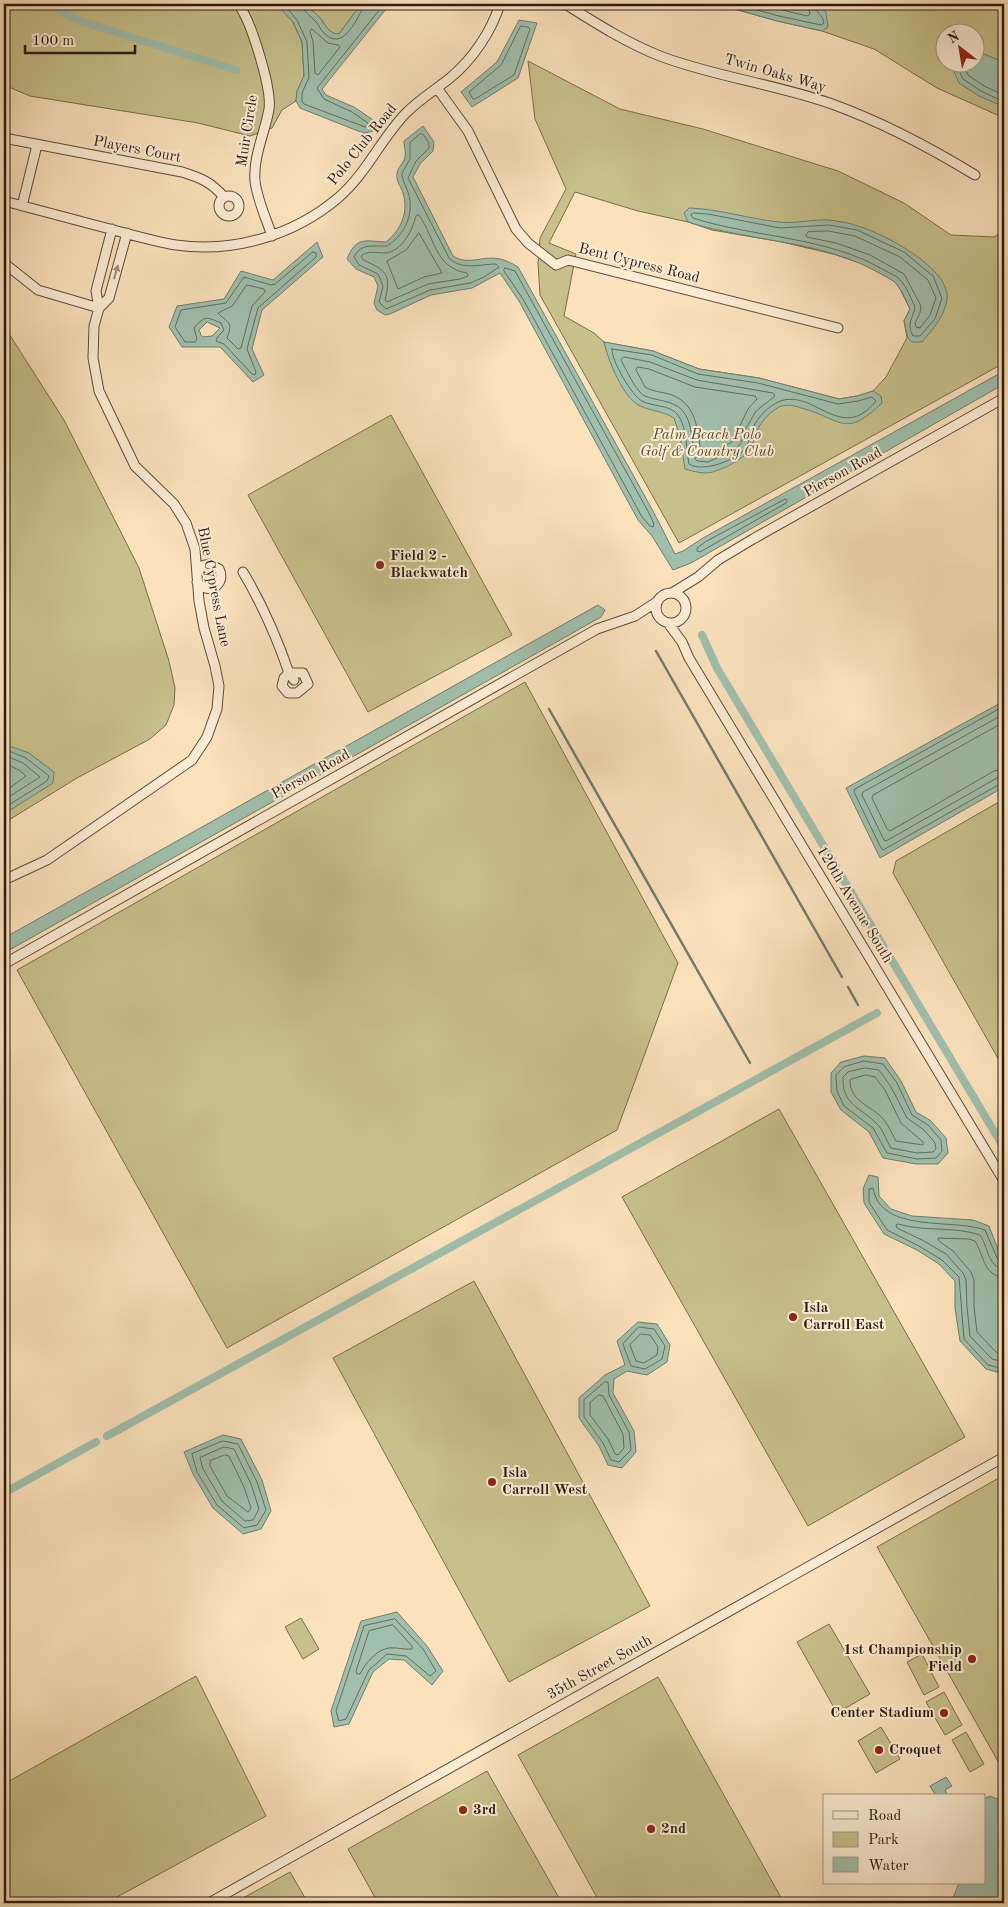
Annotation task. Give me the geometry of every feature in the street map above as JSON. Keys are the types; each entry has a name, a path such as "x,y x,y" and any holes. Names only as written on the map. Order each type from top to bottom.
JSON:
{"street":[{"name":"Muir Circle","path":"238,4 245,16 268,85 270,107 256,159 255,175 257,192 272,236"},
{"name":"Polo Club Road","path":"4,201 163,242 197,247 239,244 272,236 310,218 338,198 367,167 402,117 465,63 491,26 500,4"},
{"name":"Twin Oaks Way","path":"549,4 566,5 623,39 662,56 799,94 862,116 923,144 975,175"},
{"name":"Bent Cypress Road","path":"437,88 468,131 516,229 528,244 556,265 568,260 838,328"},
{"name":"Players Court","path":"4,138 182,172 199,177 214,185 224,197"},
{"path":"22,206 37,145"},
{"name":"Blue Cypress Lane","path":"4,880 47,860 192,760 207,737 217,709 219,686 216,666 204,628 195,550 186,522 174,504 135,466 99,391 92,358 94,326 99,308 96,291 112,229"},
{"name":"Blue Cypress Lane","path":"99,308 109,298 127,233"},
{"path":"4,263 38,290 99,308"},
{"name":"Pierson Road","path":"672,593 744,544 1004,398"},
{"path":"243,572 260,600 292,677"},
{"name":"Pierson Road","path":"684,601 698,577"},
{"path":"672,593 684,601 686,609 681,620 668,623 659,618 656,607 662,596 672,593"},
{"name":"Pierson Road","path":"4,964 597,629 635,616 658,601"},
{"name":"Pierson Road","path":"635,616 659,618"},
{"name":"120th Avenue South","path":"681,620 682,642"},
{"name":"120th Avenue South","path":"668,623 682,642 694,667 1004,1181"},
{"name":"35th Street South","path":"209,1903 316,1845 1004,1457"}],"green space":[{"path":"4,4 281,4 281,9 293,22 302,42 304,77 297,91 296,101 282,110 272,128 250,136 198,123 30,96 4,85"},
{"path":"305,4 361,4 339,34 336,34 330,31"},
{"path":"717,4 1004,4 1004,118 937,88 874,49 822,31 777,21"},
{"name":"Palm Beach Polo Golf & Country Club","path":"528,61 620,109 703,129 838,171 904,203 951,235 994,237 1004,230 1004,363 679,543 540,295 538,263 540,238 566,189 535,119","holes":["575,192 638,211 688,222 712,230 782,242 833,254 866,265 897,283 910,309 904,321 907,338 886,377 873,391 839,399 759,378 699,369 653,351 604,342 594,333 564,316 576,254 549,243"]},
{"path":"4,326 64,420 139,568 169,661 175,688 174,705 166,725 150,739 77,778 4,823"},
{"name":"Field 2 - Blackwatch","path":"391,415 512,635 368,712 248,495"},
{"path":"525,682 678,963 617,1130 227,1348 17,970"},
{"path":"1004,799 1004,1069 893,873 896,861"},
{"name":"Isla Carroll East","path":"779,1109 965,1437 808,1526 622,1197"},
{"name":"Isla Carroll West","path":"474,1281 650,1606 509,1682 333,1358"},
{"name":"1st Championship Field","path":"1004,1475 1004,1772 877,1547"},
{"path":"301,1618 319,1649 303,1659 285,1627"},
{"path":"829,1624 870,1694 837,1713 797,1642"},
{"path":"922,1654 939,1687 924,1695 907,1662"},
{"path":"196,1676 266,1816 106,1903 4,1903 4,1784"},
{"name":"2nd","path":"658,1677 784,1903 600,1903 518,1755"},
{"name":"Center Stadium","path":"944,1692 962,1725 945,1735 926,1702"},
{"name":"Croquet","path":"881,1727 900,1759 876,1773 858,1741"},
{"path":"966,1732 984,1764 970,1772 952,1740"},
{"name":"3rd","path":"487,1771 562,1903 378,1903 348,1849"},
{"path":"290,1872 308,1903 234,1903"}],"water":[{"path":"281,4 305,4 330,31 339,34 361,4 390,4 322,89 326,95 354,107 376,122 373,131 365,133 358,131 300,108 296,101 297,91 304,76 302,42 293,22 281,9"},
{"path":"717,4 816,4 826,12 828,27 822,31 777,21"},
{"path":"519,20 537,23 518,78 472,107 461,92 497,62"},
{"path":"986,55 1004,62 1004,107 979,96 959,83 954,72 986,72"},
{"path":"423,126 434,142 433,151 420,164 413,177 453,256 464,260 500,259 518,267 675,554 1004,371 1004,384 691,563 673,570 652,536 638,520 519,301 500,273 472,288 431,295 385,315 377,310 374,303 378,286 374,277 356,269 347,259 358,243 367,241 386,242 400,226 404,214 405,200 397,174 405,157 404,141"},
{"path":"689,208 712,210 779,222 833,220 869,230 914,254 939,276 946,288 947,300 943,312 938,322 922,342 912,342 908,338 904,321 910,309 896,283 890,279 859,263 835,254 712,229 688,222 684,213"},
{"path":"317,242 323,257 262,310 252,349 264,375 253,382 220,347 182,347 169,327 177,306 224,299 241,271 273,280","holes":["207,322 220,328 212,336 202,337 199,330"]},
{"path":"604,342 653,351 699,369 759,378 839,399 873,391 881,396 882,403 859,421 850,423 834,421 795,406 779,407 771,412 761,423 747,454 724,468 707,473 696,472 685,469 680,436 674,418 634,402 617,378"},
{"path":"598,605 605,610 601,617 4,953 4,938"},
{"path":"1004,701 1004,787 880,858 846,788"},
{"path":"4,744 29,753 54,772 53,783 4,814"},
{"path":"864,1056 885,1058 901,1081 916,1112 931,1121 946,1138 948,1153 938,1164 916,1164 883,1158 869,1132 841,1110 831,1092 831,1073 841,1062"},
{"path":"869,1175 878,1177 879,1196 891,1209 912,1216 973,1220 989,1226 1004,1265 1004,1374 986,1369 960,1341 955,1308 955,1281 939,1264 917,1250 884,1234 864,1203 863,1189"},
{"path":"638,1322 657,1324 670,1345 667,1362 647,1375 627,1371 614,1379 613,1393 634,1431 636,1452 622,1468 608,1465 599,1446 579,1418 579,1398 605,1375 625,1365 617,1341"},
{"path":"223,1435 241,1439 262,1480 271,1511 261,1529 243,1534 213,1508 193,1474 184,1452"},
{"path":"397,1612 427,1646 443,1671 432,1685 404,1660 389,1659 373,1672 349,1724 334,1727 331,1711 361,1621"},
{"path":"946,1777 952,1786 945,1790 947,1794 935,1794 930,1786"},
{"path":"990,1796 1004,1802 1004,1903 951,1903 959,1884 986,1884 986,1798"}],"waterway":[{"path":"49,4 77,20 236,70"},
{"path":"702,635 717,668 1004,1148"},
{"path":"656,651 842,977"},
{"path":"549,709 750,1063"},
{"path":"848,987 858,1005"},
{"path":"107,1436 877,1013"},
{"path":"4,1493 96,1442"}],"place":[{"name":"Field 2 - Blackwatch","path":"380,565"},
{"name":"Isla Carroll East","path":"793,1317"},
{"name":"Isla Carroll West","path":"492,1482"},
{"name":"1st Championship Field","path":"972,1659"},
{"name":"Center Stadium","path":"944,1713"},
{"name":"Croquet","path":"879,1750"},
{"name":"3rd","path":"463,1810"},
{"name":"2nd","path":"651,1829"}]}
